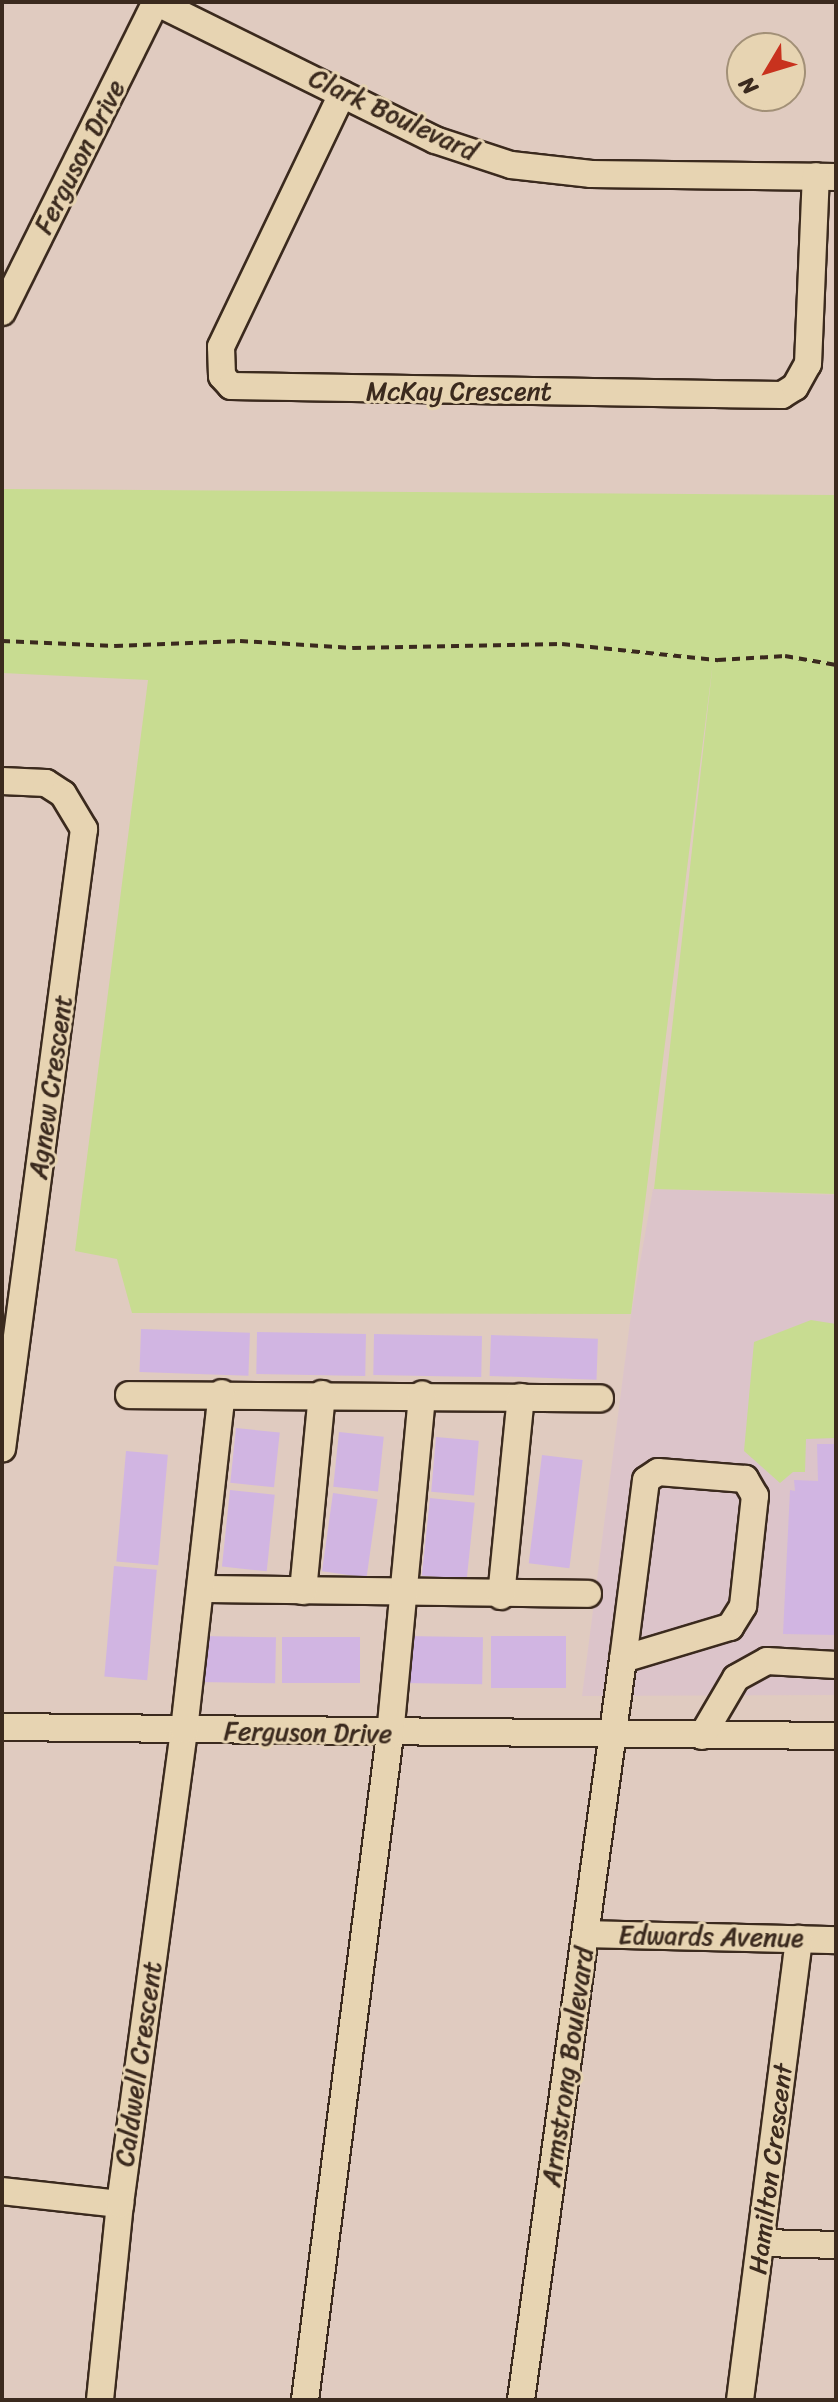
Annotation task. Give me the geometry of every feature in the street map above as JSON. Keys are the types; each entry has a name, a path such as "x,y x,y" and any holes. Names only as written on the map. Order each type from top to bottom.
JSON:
{"street":[{"name":"Clark Boulevard","path":"156,2 435,140 511,165 591,174 826,176"},
{"name":"Ferguson Drive","path":"2,312 156,2"},
{"name":"McKay Crescent","path":"342,94 221,347 222,376 231,386 782,395 795,387 808,364 826,176"},
{"name":"Agnew Crescent","path":"2,781 46,783 63,794 84,829 2,1449"},
{"path":"129,1395 222,1393 600,1398"},
{"name":"Caldwell Crescent","path":"100,2400 120,2204 184,1730 222,1393"},
{"path":"303,1591 322,1394"},
{"path":"305,2400 390,1735 422,1395"},
{"path":"501,1596 521,1397"},
{"name":"Armstrong Boulevard","path":"521,2400 615,1734 623,1659 646,1480 658,1472 745,1479 755,1496 743,1606 730,1627 623,1659"},
{"path":"201,1589 501,1596 588,1594"},
{"path":"702,1736 736,1678 767,1661 836,1665"},
{"name":"Ferguson Drive","path":"2,1727 390,1735 836,1736"},
{"name":"Edwards Avenue","path":"586,1934 836,1940"},
{"name":"Hamilton Crescent","path":"740,2400 799,1939"},
{"path":"2,2191 120,2204"},
{"path":"762,2243 836,2245"}],"path":[{"path":"2,641 115,646 240,641 353,648 562,644 718,660 785,656 836,665"}],"shaded area":[{"path":"653,1189 836,1195 836,1695 582,1696 631,1314"}],"green space":[{"path":"2,489 836,495 836,1194 654,1189 713,662 631,1314 132,1313 117,1259 75,1251 148,680 2,673"},
{"path":"811,1320 836,1324 836,1438 806,1439 805,1472 793,1472 780,1483 744,1451 754,1342"}],"building":[{"path":"141,1329 250,1333 248,1376 139,1372"},
{"path":"257,1332 366,1334 365,1376 256,1374"},
{"path":"374,1334 482,1336 481,1377 373,1375"},
{"path":"491,1335 598,1339 597,1380 490,1376"},
{"path":"236,1428 280,1433 274,1487 230,1483"},
{"path":"339,1432 384,1437 378,1491 333,1487"},
{"path":"436,1437 479,1441 474,1496 431,1492"},
{"path":"817,1444 836,1444 836,1635 783,1634 790,1490 795,1491 794,1480 818,1481"},
{"path":"126,1451 168,1455 158,1565 116,1562"},
{"path":"542,1455 583,1460 569,1568 529,1563"},
{"path":"230,1490 275,1495 267,1571 222,1567"},
{"path":"333,1493 378,1499 367,1577 322,1571"},
{"path":"430,1498 475,1503 467,1580 422,1576"},
{"path":"114,1566 157,1570 147,1680 104,1677"},
{"path":"201,1636 276,1637 275,1683 200,1682"},
{"path":"406,1636 483,1637 482,1684 405,1683"},
{"path":"491,1636 566,1636 566,1688 491,1688"},
{"path":"282,1637 360,1637 360,1683 282,1683"}]}
